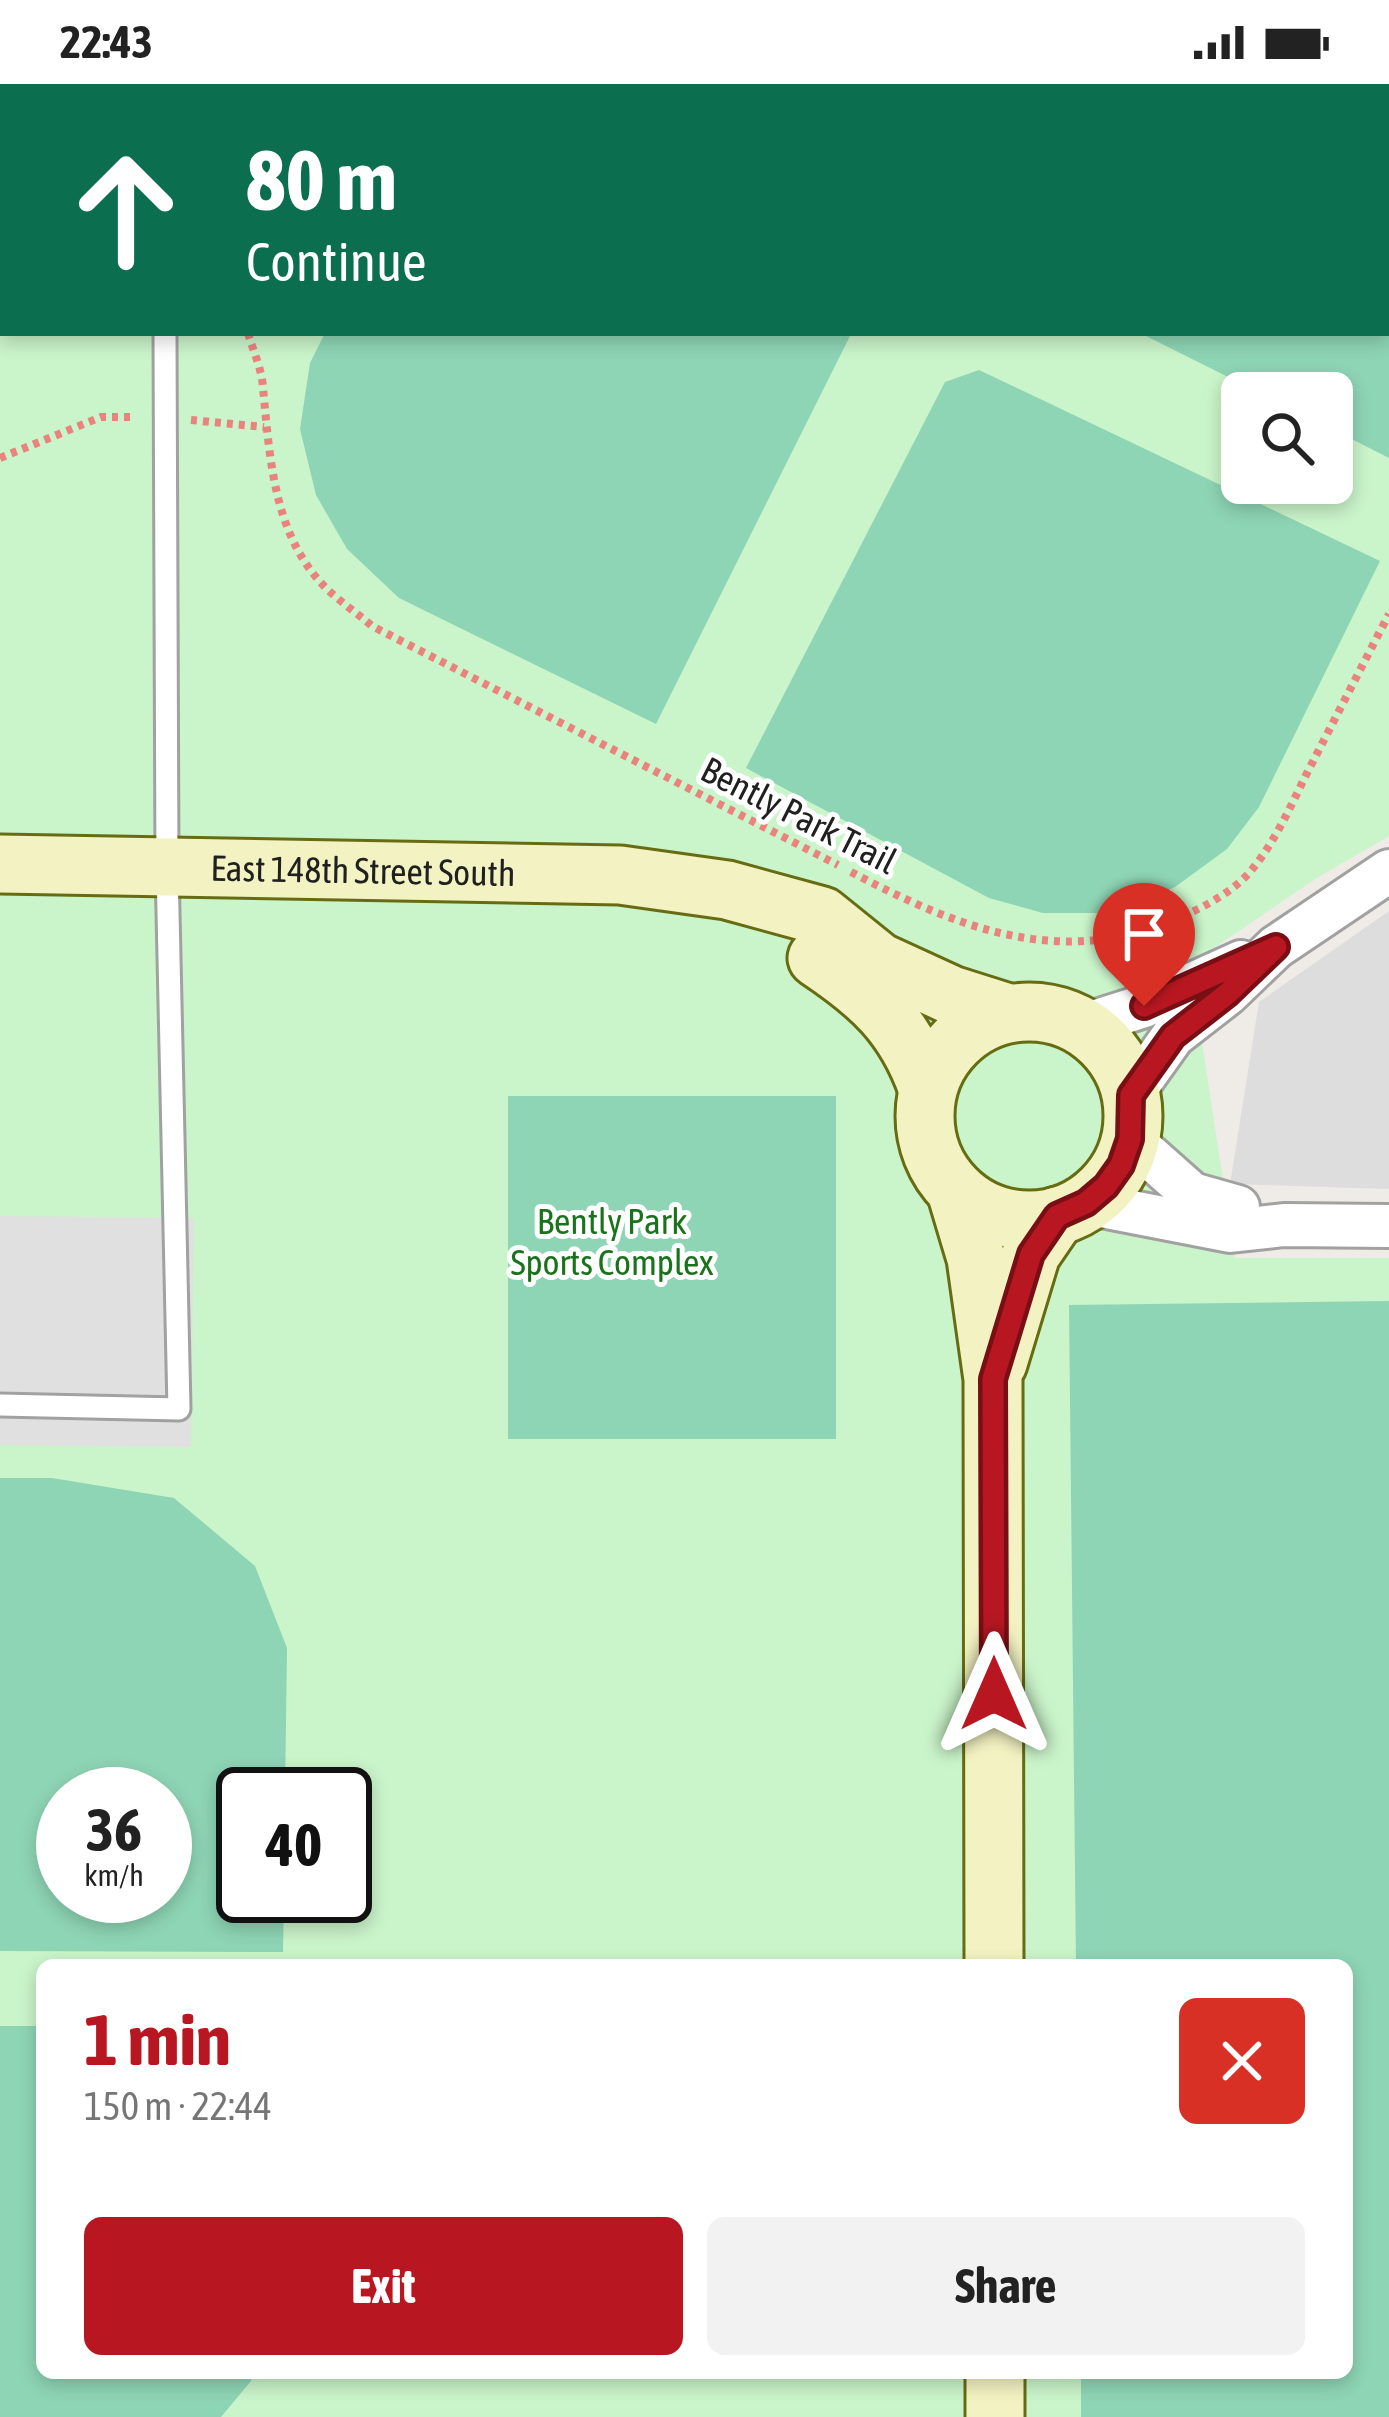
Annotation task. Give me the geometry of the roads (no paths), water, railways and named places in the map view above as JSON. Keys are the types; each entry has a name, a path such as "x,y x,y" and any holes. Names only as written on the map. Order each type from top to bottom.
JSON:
{"street":[{"name":"East 148th Street South","path":"0,864 620,875 728,890 822,916 880,962 951,995 1008,1013"},
{"path":"1081,1026 1144,1006 1276,947 1389,871"},
{"path":"728,890 787,939 853,982 887,1013 914,1052 927,1087"},
{"path":"993,1379 1031,1254 1071,1210 1114,1175 1131,1117 1173,1036 1276,947"},
{"path":"994,1959 993,1379 976,1258 956,1191 934,1161 924,1124 927,1087 949,1047 986,1021 1033,1011 1058,1016 1104,1043 1121,1067 1131,1117 1192,1194 1284,1226"},
{"path":"956,1191 986,1211 1021,1220 1071,1210 1230,1231 1389,1226"},
{"path":"994,2379 994,2417"}],"lane":[{"path":"0,1405 179,1409 166,866 165,336"}],"park label":[{"name":"Bently Park Sports Complex","path":"612,1242"}]}
